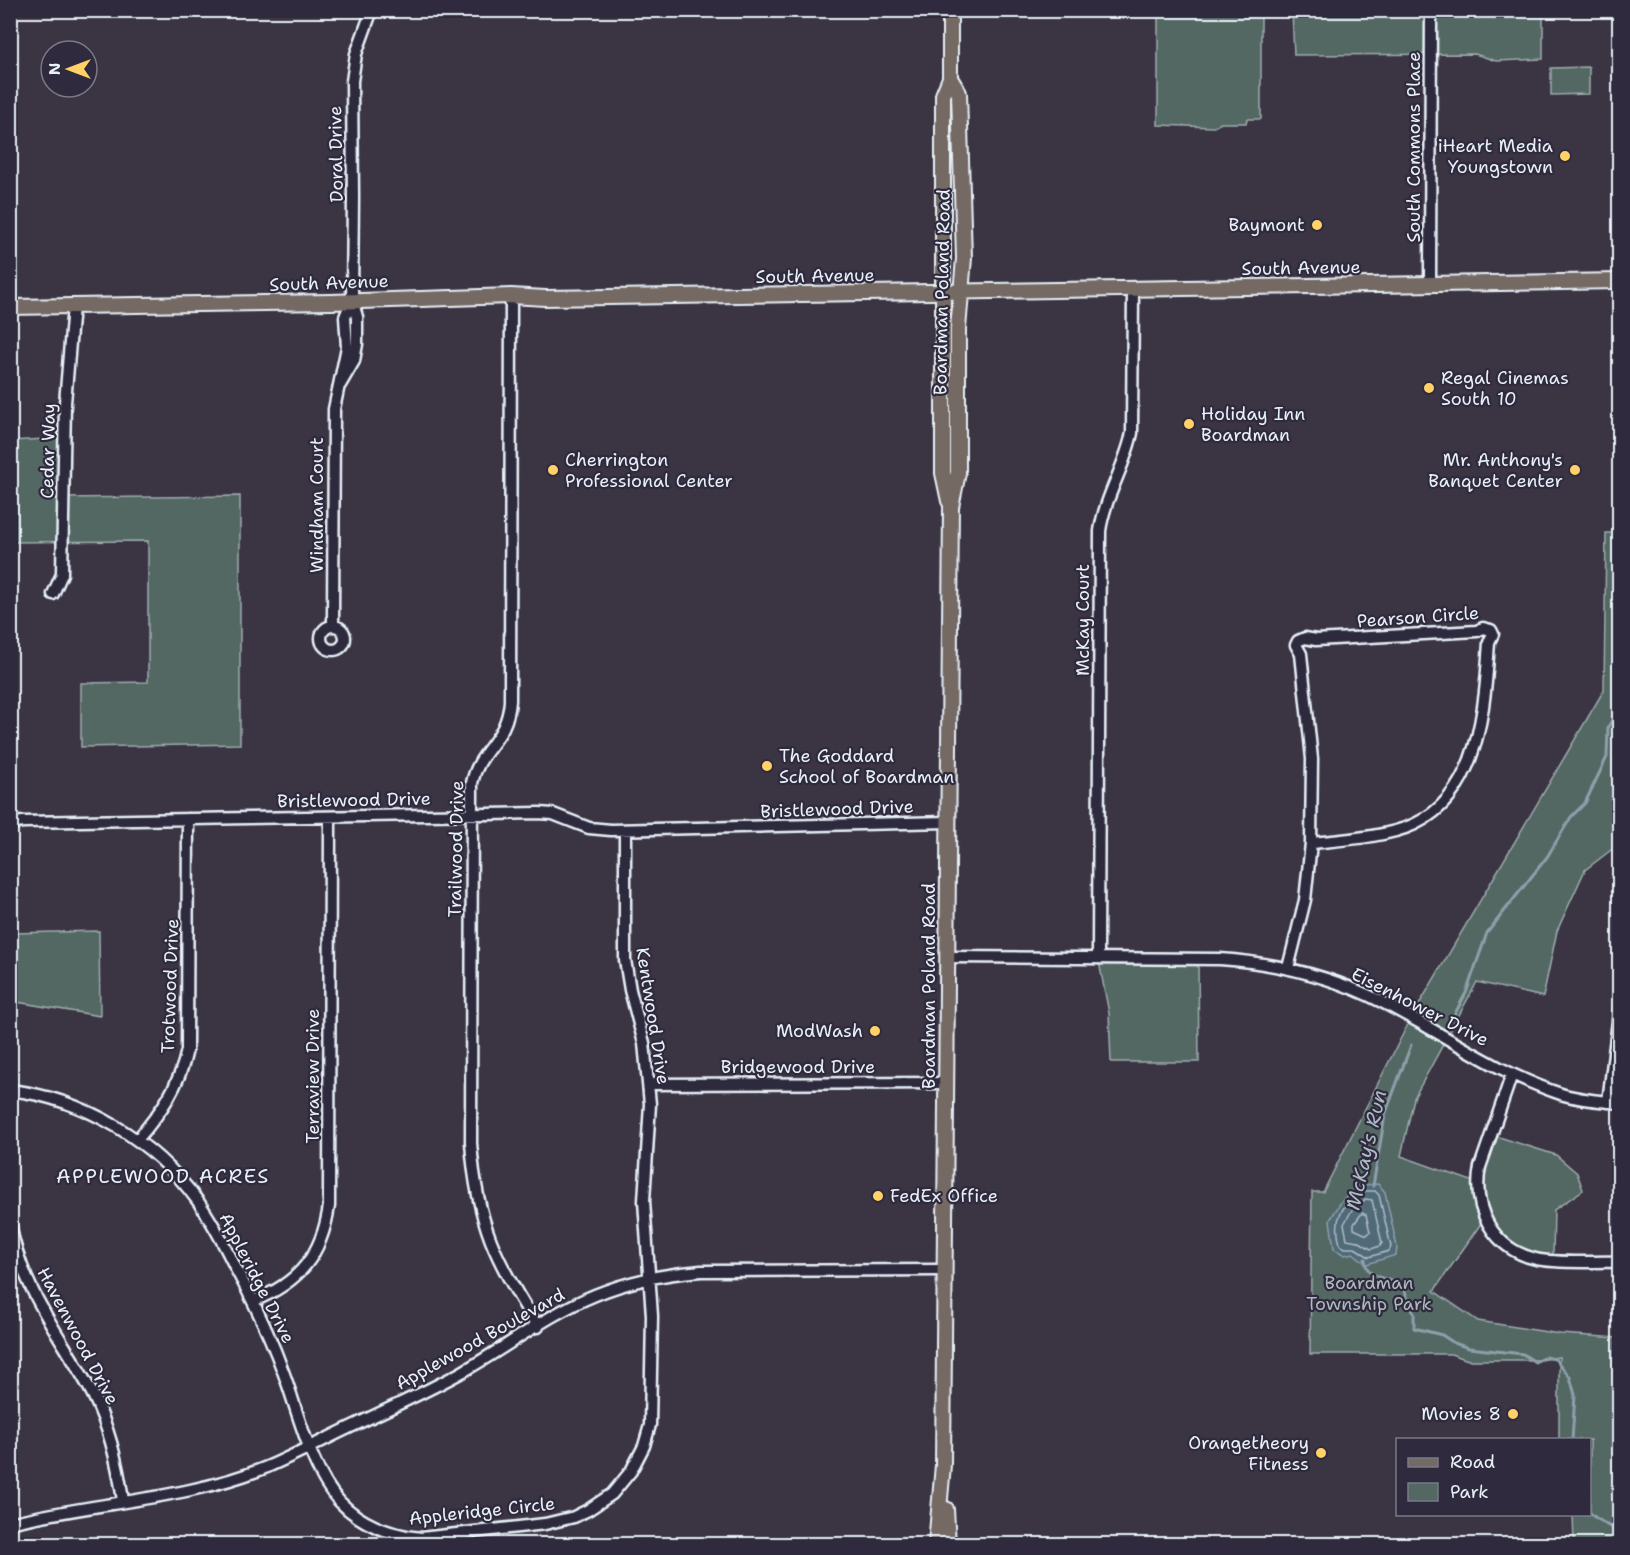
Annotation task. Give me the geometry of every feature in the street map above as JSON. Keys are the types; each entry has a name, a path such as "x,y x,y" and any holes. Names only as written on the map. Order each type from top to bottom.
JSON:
{"main road":[{"name":"Boardman Poland Road","path":"950,10 950,78 943,95 943,473 951,507"},
{"name":"Boardman Poland Road","path":"948,1545 943,1465 951,507 957,473 958,329 964,258 959,93 950,78"},
{"name":"South Avenue","path":"10,307 511,296 545,298 1620,281"},
{"name":"Boardman Poland Road","path":"936,1545 943,1465"}],"street":[{"name":"Doral Drive","path":"352,300 352,81 356,54 372,10"},
{"name":"South Commons Place","path":"1430,284 1431,10"},
{"name":"McKay Court","path":"1098,957 1100,531 1108,498 1127,453 1132,433 1133,289"},
{"name":"Trailwood Drive","path":"511,296 510,711 501,734 483,756 472,783 471,1143 473,1176 481,1215 494,1252 510,1283 538,1327"},
{"name":"Windham Court","path":"333,625 334,409 347,347 345,317 352,300"},
{"name":"Cedar Way","path":"53,594 62,574 65,403 73,306"},
{"name":"Pearson Circle","path":"1288,968 1305,900 1311,843 1312,759 1301,654 1296,645 1298,641 1305,638 1316,640 1477,631 1483,628 1491,630 1493,637 1489,642 1486,696 1480,729 1466,767 1445,801 1425,819 1402,830 1311,843"},
{"name":"Bristlewood Drive","path":"10,824 545,813 589,828 625,830 948,822"},
{"name":"Terraview Drive","path":"253,1301 281,1288 303,1269 319,1244 327,1222 329,1206 330,817"},
{"name":"Trotwood Drive","path":"137,1140 171,1096 181,1073 187,1050 188,819"},
{"name":"Kentwood Drive","path":"625,830 625,960 630,990 644,1043 649,1084 650,1122 644,1201 649,1278"},
{"name":"Eisenhower Drive","path":"947,957 1220,958 1288,968 1347,986 1381,1001 1512,1074 1562,1094 1614,1103"},
{"path":"1614,1103 1620,1005"},
{"path":"1512,1074 1477,1180 1479,1202 1484,1219 1502,1243 1526,1256 1542,1260 1620,1262"},
{"name":"Bridgewood Drive","path":"649,1084 947,1083"},
{"name":"Appleridge Drive","path":"10,1090 39,1095 75,1106 109,1122 137,1140 168,1166 197,1200 216,1230 253,1301 278,1357 310,1446"},
{"name":"Havenwood Drive","path":"10,1222 18,1255 29,1285 101,1413 115,1454 123,1501"},
{"name":"Applewood Boulevard","path":"10,1523 237,1479 461,1372 568,1308 624,1284 701,1271 945,1270"},
{"name":"Appleridge Circle","path":"310,1446 325,1482 340,1502 362,1520 379,1529 401,1536 421,1538 545,1524 574,1517 612,1494 631,1471 644,1446 650,1425 653,1345 649,1278"}],"green space":[{"path":"1158,11 1261,11 1261,119 1247,119 1246,123 1221,123 1214,127 1158,125"},
{"path":"1292,11 1543,11 1543,59 1496,61 1475,54 1294,55"},
{"path":"1589,67 1589,94 1551,95 1551,68"},
{"path":"64,438 64,498 240,496 240,744 81,747 81,683 148,682 148,541 11,542 10,441"},
{"name":"Boardman Township Park","path":"1606,533 1619,533 1619,844 1585,870 1557,931 1543,997 1477,982 1414,1098 1401,1156 1477,1183 1484,1219 1434,1291 1478,1321 1560,1334 1619,1338 1619,1544 1574,1544 1573,1516 1591,1516 1591,1438 1559,1438 1559,1357 1541,1360 1468,1360 1451,1354 1310,1354 1312,1192 1323,1192 1411,1018 1604,690"},
{"path":"99,931 100,1016 11,1001 11,933"},
{"path":"1098,957 1198,958 1199,1062 1111,1062 1109,1013"},
{"path":"1496,1136 1556,1155 1577,1173 1583,1190 1554,1210 1553,1255 1532,1254 1517,1248 1498,1232 1491,1221 1483,1197 1482,1184 1485,1162"}],"water":[{"path":"1378,1184 1385,1192 1397,1247 1396,1255 1367,1264 1353,1253 1345,1255 1334,1249 1330,1220 1341,1202 1352,1191 1362,1185"}],"waterway":[{"name":"McKay's Run","path":"1452,1019 1466,993 1487,933 1547,857 1571,817 1585,803 1607,757 1608,727 1620,707"},
{"name":"McKay's Run","path":"1373,1186 1385,1115 1411,1045"},
{"name":"McKay's Run","path":"1365,1259 1366,1266 1373,1274 1402,1285 1414,1313 1414,1328 1442,1335 1454,1343 1469,1348 1523,1354 1535,1362 1545,1357 1555,1359 1570,1377 1575,1395 1572,1438"},
{"name":"McKay's Run","path":"1591,1515 1610,1527 1620,1527"}],"place":[{"name":"iHeart Media Youngstown","path":"1565,156"},
{"name":"Baymont","path":"1317,225"},
{"name":"Regal Cinemas South 10","path":"1429,388"},
{"name":"Holiday Inn Boardman","path":"1189,424"},
{"name":"Cherrington Professional Center","path":"553,470"},
{"name":"Mr. Anthony's Banquet Center","path":"1575,470"},
{"name":"The Goddard School of Boardman","path":"767,766"},
{"name":"ModWash","path":"875,1031"},
{"name":"FedEx Office","path":"878,1196"},
{"name":"Movies 8","path":"1513,1414"},
{"name":"Orangetheory Fitness","path":"1321,1453"}],"district":[{"name":"APPLEWOOD ACRES","path":"163,1176"}]}
